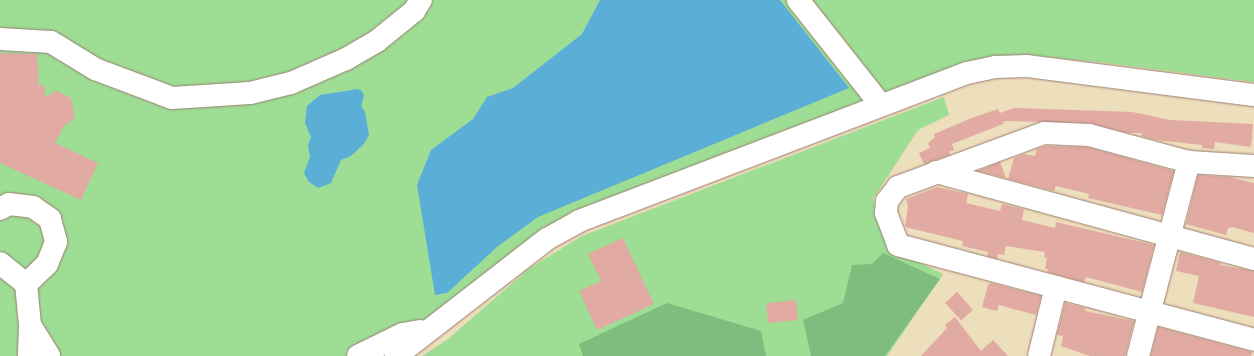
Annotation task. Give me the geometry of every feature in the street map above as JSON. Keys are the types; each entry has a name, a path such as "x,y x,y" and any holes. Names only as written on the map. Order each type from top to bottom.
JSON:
{"street":[{"path":"0,39 51,42 95,69 172,98 250,93 291,83 346,59 377,41 414,11 421,0"},
{"path":"798,0 882,104"},
{"path":"396,356 433,329 547,239 579,221 882,104 967,73 1016,66 1254,95"},
{"path":"1254,166 1189,162 1089,135 1059,132 1030,137 898,187 891,192 887,201 886,213 898,245 1254,340"},
{"path":"1138,356 1168,236 1189,162"},
{"path":"936,172 1254,259"},
{"path":"0,209 9,204 33,207 50,219 56,242 47,264 26,284"},
{"path":"0,263 26,284 30,325 29,356"},
{"path":"1039,356 1056,287"},
{"path":"30,325 49,356"},
{"path":"358,356 403,334 433,329"}],"green space":[{"path":"0,0 1254,0 1254,82 1106,63 1028,55 587,209 380,356 0,356"},
{"path":"944,97 949,115 918,130 873,199 892,249 943,274 887,356 422,356 448,339 530,268 582,236"},
{"path":"883,253 940,279 885,356 811,356 803,320 843,303 852,265 872,264"},
{"path":"667,303 761,331 766,356 583,356 579,344"}],"water":[{"path":"600,0 780,0 849,88 538,217 497,247 447,293 435,295 417,185 431,150 473,119 487,97 513,88 582,34"},
{"path":"358,89 362,91 364,96 361,106 365,112 369,135 364,144 351,156 341,160 331,183 318,188 309,182 304,173 310,157 308,145 311,137 305,123 307,106 320,95"}],"building":[{"path":"0,53 37,54 39,86 45,85 45,97 57,91 71,98 75,118 64,126 55,143 98,163 81,200 0,163"},
{"path":"1014,108 1132,112 1170,120 1253,124 1251,147 1215,142 1214,149 1202,148 1202,145 1156,140 1141,136 1142,133 1128,133 1090,123 1004,121 1003,124 952,144 954,150 949,152 950,155 924,164 919,153 930,148 928,143 935,137 934,134 974,117 998,109 1000,113"},
{"path":"1046,146 1087,147 1174,171 1162,215 1088,198 1089,194 1056,186 1054,191 1008,179 1014,158 1024,154 1035,156 1037,149"},
{"path":"1000,162 1006,178 978,171"},
{"path":"1198,175 1229,177 1254,183 1254,233 1232,227 1228,228 1226,235 1186,224"},
{"path":"937,187 968,194 966,203 1000,211 1002,204 1024,209 1022,220 1055,228 1056,222 1154,245 1142,292 1086,277 1084,282 1047,272 1048,269 1045,269 1047,258 1044,257 1045,252 1006,246 1004,255 998,254 997,259 987,256 988,252 962,246 963,241 905,227 908,206 906,199"},
{"path":"623,238 654,304 597,330 579,291 601,281 588,254"},
{"path":"1180,252 1221,263 1220,265 1254,271 1254,317 1193,303 1199,276 1176,271"},
{"path":"991,283 1041,296 1036,315 999,305 997,311 982,307 988,285"},
{"path":"957,292 973,310 961,321 945,303"},
{"path":"796,300 798,320 768,323 766,303"},
{"path":"1065,303 1085,308 1085,311 1134,321 1125,356 1090,356 1061,346 1063,336 1057,335"},
{"path":"955,317 981,351 993,340 1008,356 921,356 947,328 945,325"},
{"path":"1158,327 1252,352 1251,356 1151,356"}]}
